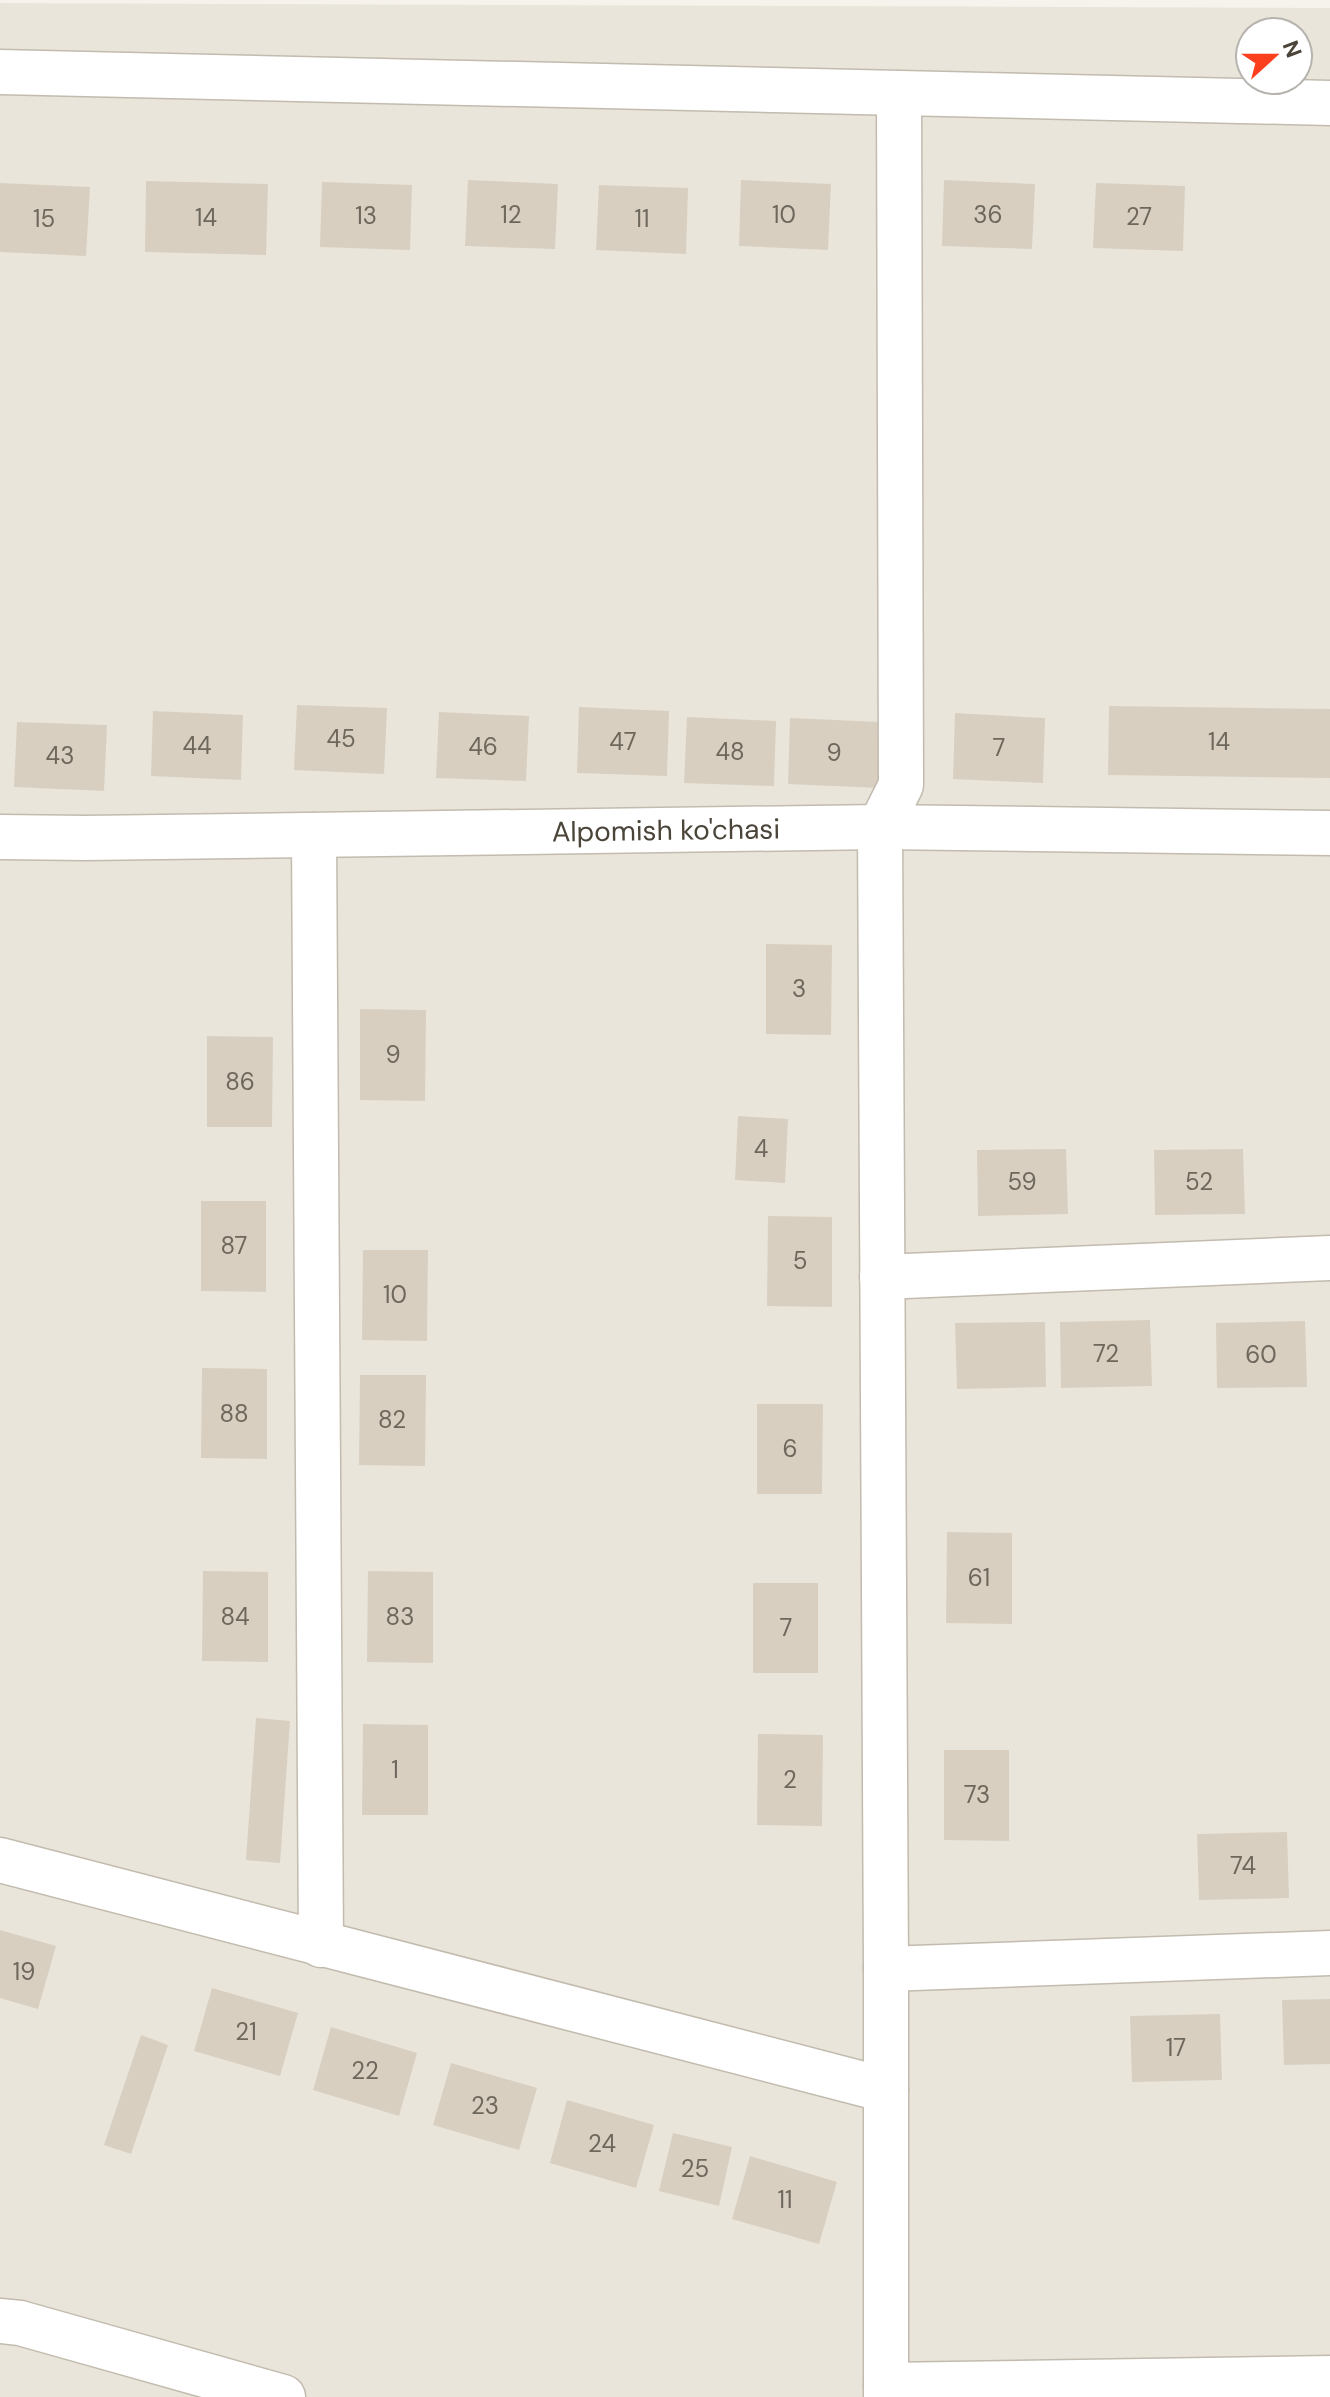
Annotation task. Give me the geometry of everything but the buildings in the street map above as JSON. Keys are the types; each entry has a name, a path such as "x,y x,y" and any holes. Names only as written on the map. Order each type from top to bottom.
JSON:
{"street":[{"path":"0,72 1330,103"},
{"path":"899,94 901,785 880,827 886,2391 1330,2378"},
{"name":"Alpomish ko'chasi","path":"0,837 880,827 1330,833"},
{"path":"314,835 321,1945"},
{"path":"882,1277 1330,1258"},
{"path":"0,1860 886,2090"},
{"path":"886,1969 1330,1953"},
{"path":"0,2321 20,2323 283,2397"}],"shaded area":[{"path":"0,3 1330,8 1330,2397 0,2397"}]}
